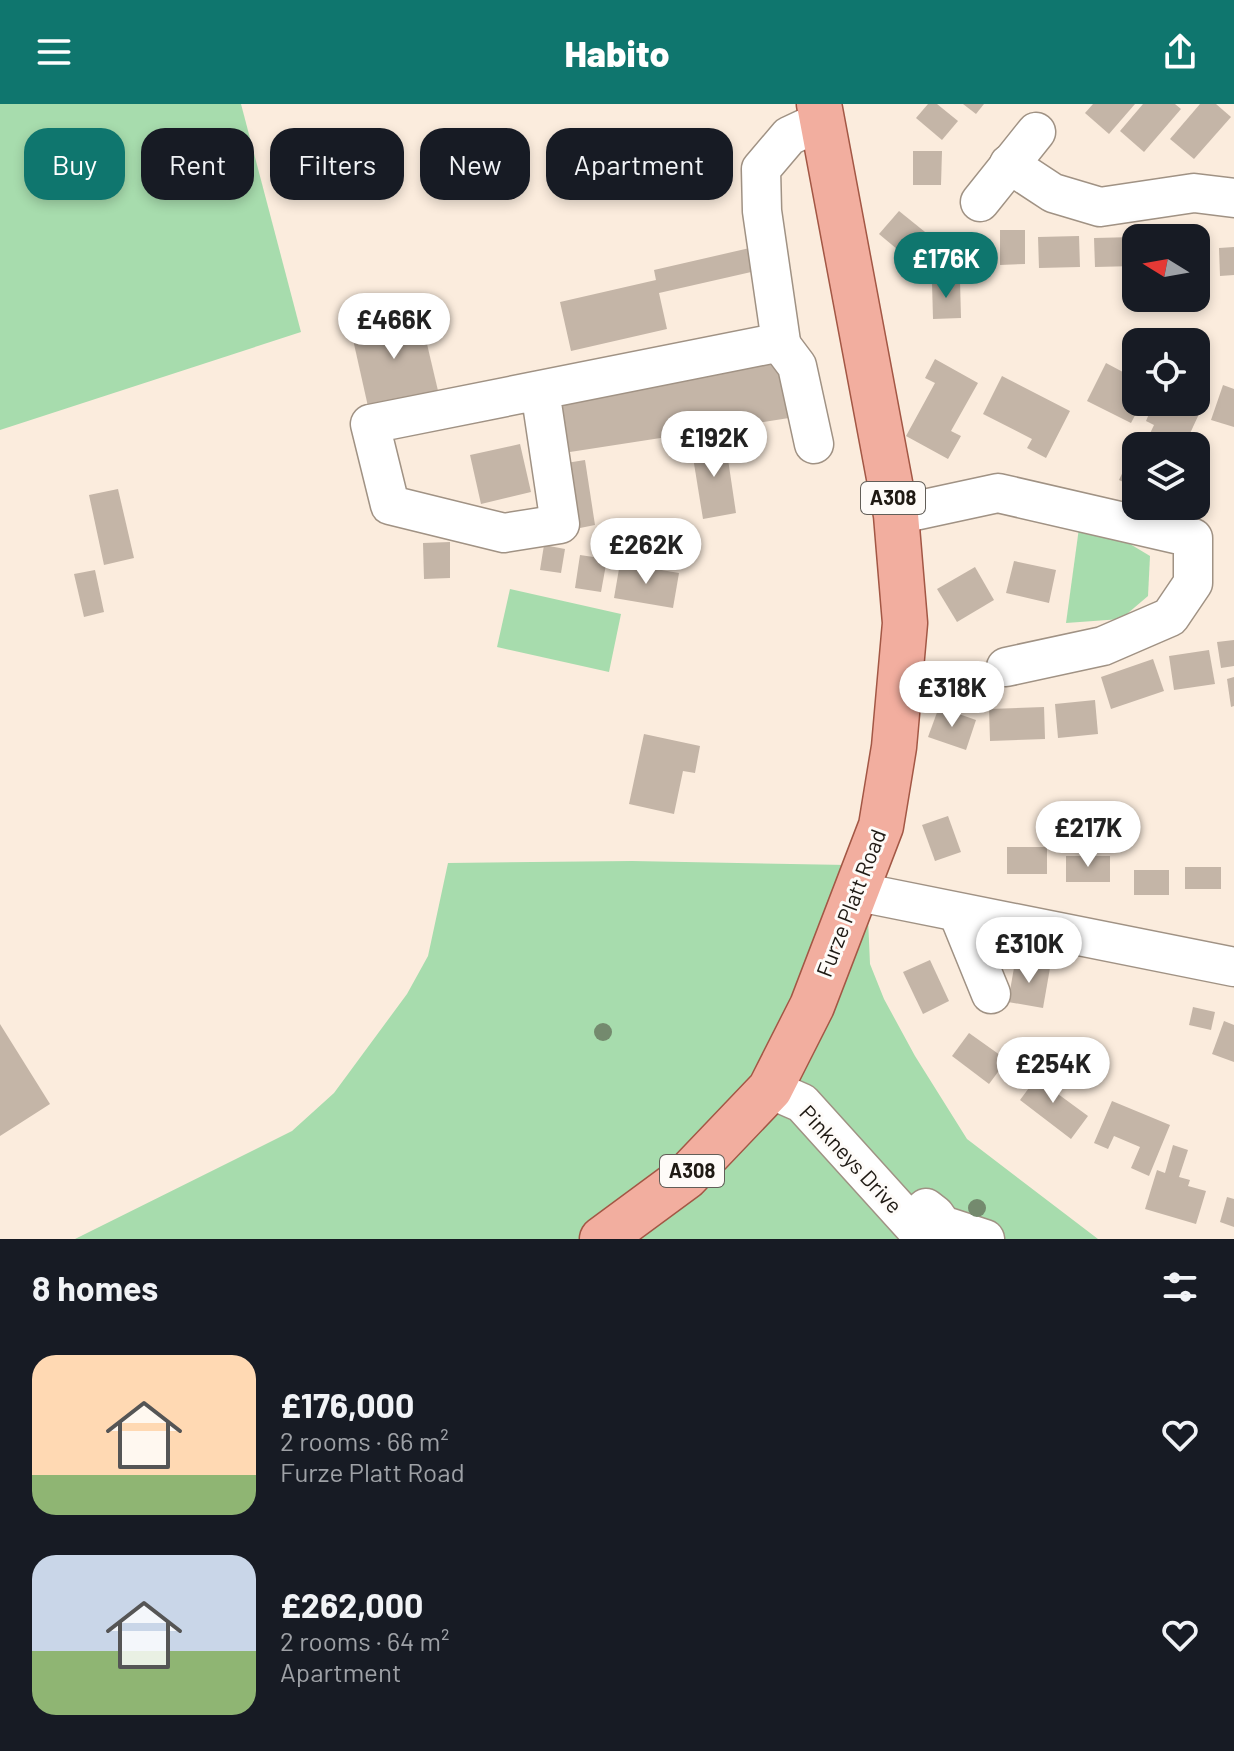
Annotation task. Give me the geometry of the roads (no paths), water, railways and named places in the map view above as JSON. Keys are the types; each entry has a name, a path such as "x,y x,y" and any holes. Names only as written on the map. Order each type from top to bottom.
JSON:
{"main road":[{"name":"Furze Platt Road","path":"602,1239 686,1177 770,1089 812,1006 881,826 894,747 905,623 896,515 820,112"}],"street":[{"path":"814,444 797,366 779,342 762,211 761,169 789,136 820,112"},
{"path":"980,202 1036,132"},
{"path":"1009,164 1053,193 1100,207 1194,193 1234,198"},
{"path":"540,390 560,524 504,533 390,505 370,424 779,342"},
{"path":"896,515 998,493 1193,538 1193,583 1170,617 1103,646 1001,670"},
{"path":"854,891 1234,967"},
{"path":"958,913 991,994"},
{"name":"Pinkneys Drive","path":"770,1089 802,1103 918,1231"},
{"path":"918,1231 926,1208 942,1225 985,1239"}]}
